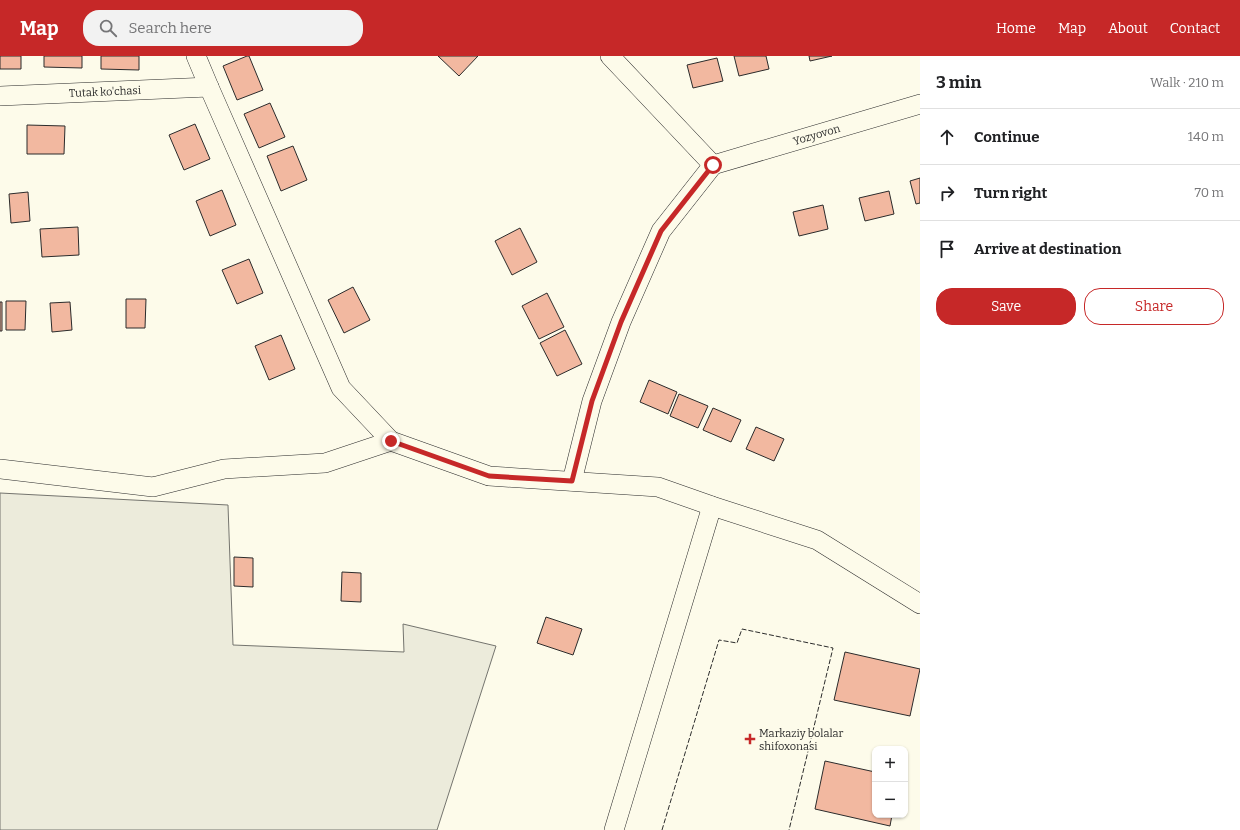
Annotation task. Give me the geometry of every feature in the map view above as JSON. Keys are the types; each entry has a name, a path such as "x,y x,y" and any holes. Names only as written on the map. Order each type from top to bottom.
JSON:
{"street":[{"path":"196,56 341,388 391,441 489,476 658,487 817,540 920,604"},
{"path":"572,481 592,401 621,322 639,280 661,231 713,165 610,56"},
{"name":"Tutak ko'chasi","path":"0,96 209,87"},
{"name":"Yozyovon","path":"713,165 920,104"},
{"path":"0,469 153,487 224,469 325,463 391,441"},
{"path":"614,830 712,506"}],"shaded area":[{"path":"0,493 228,505 233,645 404,652 403,624 496,646 437,830 0,830"}],"building":[{"path":"0,56 21,56 21,69 0,69"},
{"path":"44,56 82,56 82,68 44,67"},
{"path":"101,56 139,56 139,70 101,69"},
{"path":"249,56 263,90 237,100 223,66"},
{"path":"438,56 478,56 459,76"},
{"path":"734,56 766,56 769,69 739,76"},
{"path":"809,56 832,56 810,61"},
{"path":"717,58 723,81 693,88 687,65"},
{"path":"270,103 285,137 259,148 244,114"},
{"path":"195,124 210,159 184,170 169,135"},
{"path":"27,125 65,126 64,154 27,154"},
{"path":"293,146 307,180 281,191 267,156"},
{"path":"920,178 920,203 916,204 910,181"},
{"path":"222,190 236,225 210,236 196,201"},
{"path":"889,191 894,214 865,221 859,198"},
{"path":"28,192 30,221 11,223 9,194"},
{"path":"823,205 828,229 799,236 793,212"},
{"path":"78,227 79,255 42,257 40,229"},
{"path":"520,228 537,262 512,275 495,241"},
{"path":"249,259 263,293 237,304 222,270"},
{"path":"353,287 370,320 344,333 328,300"},
{"path":"547,293 564,327 539,339 522,306"},
{"path":"126,299 146,299 145,328 126,328"},
{"path":"6,301 26,301 25,330 6,330"},
{"path":"0,302 2,302 2,331 0,331"},
{"path":"70,302 72,330 52,332 50,303"},
{"path":"565,330 582,364 557,376 540,343"},
{"path":"281,335 295,369 269,380 255,346"},
{"path":"649,380 677,392 668,414 640,402"},
{"path":"679,394 708,406 698,428 670,416"},
{"path":"713,408 741,420 731,442 703,430"},
{"path":"756,427 784,439 774,461 746,449"},
{"path":"234,557 253,558 253,587 234,586"},
{"path":"342,572 361,573 361,602 341,601"},
{"path":"546,617 582,629 573,655 537,643"},
{"path":"845,652 920,669 910,716 834,700"},
{"path":"825,761 872,771 872,818 891,818 890,826 815,809"}],"fence":[{"path":"662,830 719,640 737,643 742,629 833,648 789,830"}],"place":[{"name":"Markaziy bolalar shifoxonasi","path":"750,739"}],"route":[{"path":"391,441 489,476 572,481 592,401 621,322 661,231 713,165"}]}
